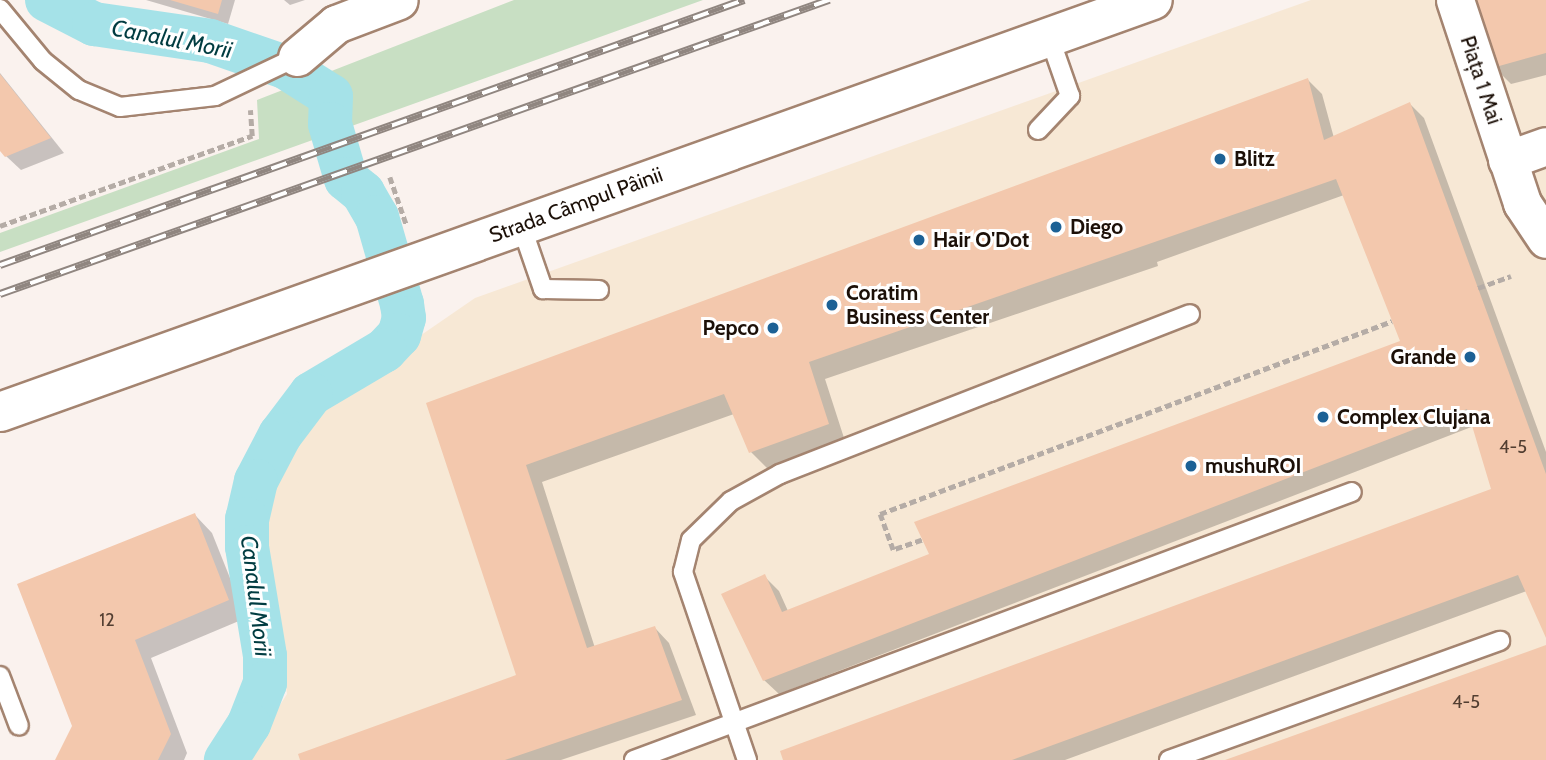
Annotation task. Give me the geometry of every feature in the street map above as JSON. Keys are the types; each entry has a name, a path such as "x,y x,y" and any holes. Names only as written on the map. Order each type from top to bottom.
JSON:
{"street":[{"path":"298,57 336,24 399,0"},
{"name":"Strada Câmpul Pâinii","path":"0,412 1153,0"},
{"name":"Piața 1 Mai","path":"1455,0 1529,219 1546,239"},
{"path":"1507,160 1546,146"}],"lane":[{"path":"0,9 43,61 79,90 120,107 215,96 298,57"},
{"path":"1038,130 1070,96 1049,37"},
{"path":"521,225 543,289 599,290"},
{"path":"747,760 683,572 691,540 731,501 780,474 1190,314"},
{"path":"634,760 733,720 1352,492"},
{"path":"1169,760 1500,641"},
{"path":"0,676 19,726"}],"path":[{"path":"0,226 252,136 247,82"},
{"path":"390,177 407,228"},
{"path":"1478,288 1511,276"},
{"path":"922,540 893,550 880,514 1392,321"}],"shaded area":[{"path":"1311,0 1546,0 1546,760 245,760 287,694 265,526 280,466 334,395 475,298"}],"green space":[{"path":"514,0 703,0 0,252 0,233 259,139 257,100"}],"building":[{"path":"170,0 222,0 218,14"},
{"path":"1474,0 1546,0 1546,53 1492,68"},
{"path":"0,74 51,138 5,157 0,151"},
{"name":"Complex Clujana","path":"1308,78 1324,140 1410,102 1546,474 1546,638 1518,575 1012,760 783,760 780,751 1491,489 1467,409 763,681 721,594 765,574 782,612 929,554 914,522 1400,341 1336,179 809,362 829,424 749,453 724,394 526,465 587,648 655,626 682,700 505,760 300,760 298,754 516,675 426,403"},
{"path":"195,513 229,600 135,640 171,734 158,760 55,760 72,726 17,584"},
{"path":"1546,645 1546,760 1225,760"}],"waterway":[{"name":"Canalul Morii","path":"47,0 94,24 210,41 285,67 331,96 330,124 346,179 363,193 377,217 402,304 404,318 399,335 385,350 311,394 280,435 256,481 247,519 247,547 265,656 265,683 249,724 226,760"}],"railway":[{"path":"0,265 744,0"},
{"path":"0,294 829,0"}],"place":[{"name":"Blitz","path":"1220,159"},
{"name":"Diego","path":"1056,227"},
{"name":"Hair O'Dot","path":"919,240"},
{"name":"Coratim Business Center","path":"832,305"},
{"name":"Pepco","path":"773,328"},
{"name":"Grande","path":"1470,357"},
{"name":"Complex Clujana","path":"1323,417"},
{"name":"mushuROI","path":"1191,466"}]}
